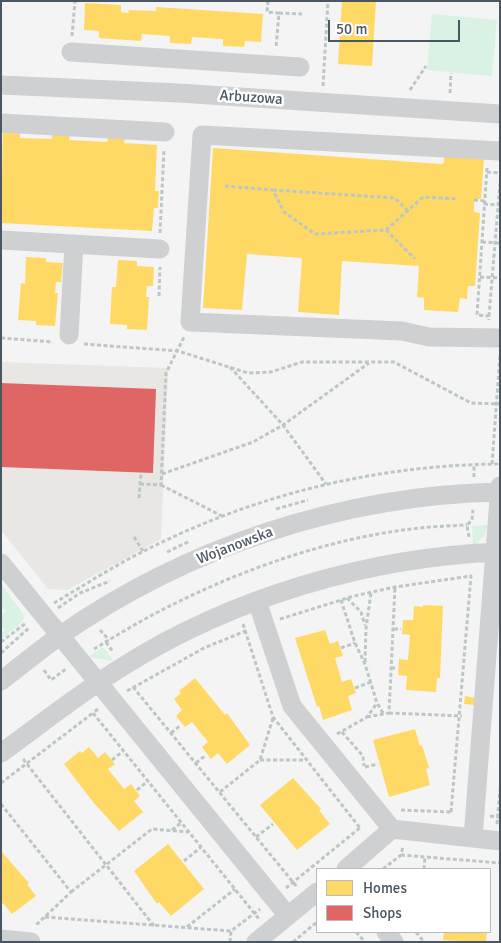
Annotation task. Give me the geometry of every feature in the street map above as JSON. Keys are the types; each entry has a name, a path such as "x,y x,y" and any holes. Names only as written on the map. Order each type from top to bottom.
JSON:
{"street":[{"path":"71,52 300,67"},
{"name":"Arbuzowa","path":"1,85 178,93 500,114"},
{"path":"1,123 165,132"},
{"path":"494,151 202,135 190,322 402,331 429,337 494,338"},
{"path":"1,240 74,244 128,240 160,249"},
{"path":"70,341 74,244"},
{"path":"473,838 482,718 498,553 500,486"},
{"name":"Wojanowska","path":"1,681 60,636 140,588 249,538 316,518 372,506 461,494 499,492"},
{"path":"1,753 118,669 208,622 264,599 349,574 414,561 498,553"},
{"path":"1,563 100,682 288,916"},
{"path":"264,599 274,623 292,706 378,813 398,831 498,841"},
{"path":"347,868 398,831"},
{"path":"262,936 312,897"},
{"path":"1,939 31,936"}],"path":[{"path":"268,1 267,12 302,14"},
{"path":"323,94 328,1"},
{"path":"276,56 279,13"},
{"path":"406,96 426,66"},
{"path":"450,98 451,73"},
{"path":"159,296 165,132"},
{"path":"490,316 477,315 487,172 494,151"},
{"path":"487,172 500,173"},
{"path":"492,464 498,404 500,355 496,350 489,347 494,338 490,316 498,243 500,183"},
{"path":"226,186 396,198 408,211"},
{"path":"273,190 284,212 315,234 386,230 423,197 458,199"},
{"path":"474,200 499,205"},
{"path":"386,230 415,259"},
{"path":"482,242 498,243"},
{"path":"480,277 500,278"},
{"path":"161,485 166,373 190,322"},
{"path":"1,338 70,341 178,351 248,373 271,372 302,362 394,362 471,403 498,404"},
{"path":"162,474 253,442 283,425 370,362"},
{"path":"230,366 283,425 326,484"},
{"path":"474,464 500,464"},
{"path":"139,498 141,473"},
{"path":"140,484 161,485 222,516"},
{"path":"134,537 143,551"},
{"path":"1,783 113,698 204,648 347,598 395,587 471,576 451,812"},
{"path":"389,713 395,587"},
{"path":"365,664 366,628 371,592"},
{"path":"347,598 361,612 366,628"},
{"path":"264,599 274,623"},
{"path":"342,600 355,643 365,664 377,703 383,713"},
{"path":"1,642 31,619"},
{"path":"1,653 32,626"},
{"path":"394,629 401,629"},
{"path":"341,648 355,643"},
{"path":"391,668 397,668"},
{"path":"118,669 293,882 312,897"},
{"path":"355,688 371,682"},
{"path":"367,717 377,703"},
{"path":"93,713 255,914 262,936"},
{"path":"331,738 367,717 383,713 482,718"},
{"path":"220,792 260,760 273,717"},
{"path":"171,733 181,725"},
{"path":"342,732 363,756"},
{"path":"112,760 123,751"},
{"path":"196,763 206,755"},
{"path":"260,760 307,760"},
{"path":"27,763 154,926"},
{"path":"365,767 378,764"},
{"path":"137,790 148,781"},
{"path":"498,841 500,790"},
{"path":"1,804 71,892"},
{"path":"398,810 475,815"},
{"path":"45,917 231,931 255,914 378,813"},
{"path":"172,830 181,823"},
{"path":"256,837 273,824"},
{"path":"31,936 45,917 71,892 152,829 188,832"},
{"path":"398,831 401,854"},
{"path":"184,861 201,847"},
{"path":"384,868 401,854 500,864"},
{"path":"424,868 425,857"},
{"path":"84,876 87,880"},
{"path":"186,928 235,889"},
{"path":"293,942 316,923"},
{"path":"230,942 231,931"},
{"path":"417,933 424,942"}],"shaded area":[{"path":"1,362 168,368 161,539 67,590 48,589 1,530"}],"green space":[{"path":"432,14 497,20 492,76 427,70"},
{"path":"488,525 485,535 473,546 472,526"},
{"path":"1,584 24,615 23,622 1,639 1,633 5,630 1,625 1,615 6,611 1,605"},
{"path":"103,647 114,661 88,657"}],"building: Homes":[{"path":"342,1 376,1 372,66 338,64"},
{"path":"85,3 121,5 121,12 128,13 129,10 156,11 156,7 263,14 261,42 245,41 244,47 223,46 223,39 192,37 191,44 170,43 170,36 142,34 141,41 99,38 99,31 84,30"},
{"path":"3,132 20,133 20,138 52,139 52,135 70,135 69,140 107,142 108,138 125,139 124,143 157,145 155,191 159,191 158,208 154,208 152,231 1,223"},
{"path":"213,148 441,164 444,163 444,157 484,159 481,199 474,199 474,212 480,213 475,286 468,286 467,299 460,298 458,312 424,310 424,298 417,297 419,266 342,261 339,315 298,312 302,258 247,254 242,310 203,308"},
{"path":"26,257 46,258 46,262 63,263 61,282 56,282 55,293 58,293 55,326 36,325 36,321 18,320 21,283 25,284"},
{"path":"118,260 137,261 137,266 154,267 153,286 147,286 146,297 149,297 147,330 127,329 127,325 110,324 112,287 116,287"},
{"path":"423,605 443,606 440,678 437,678 436,692 406,690 407,676 398,675 399,659 408,660 410,635 402,634 403,620 413,620 414,606 423,607"},
{"path":"325,630 330,644 338,641 343,656 335,658 342,682 351,679 356,693 348,696 352,710 323,720 295,638"},
{"path":"195,678 225,715 227,713 250,745 227,764 218,753 211,759 202,747 208,742 192,722 185,727 176,716 182,710 174,699 181,693 179,691"},
{"path":"465,696 476,698 476,705 464,704"},
{"path":"415,729 429,768 426,769 430,785 389,797 373,740"},
{"path":"89,747 98,758 105,752 115,764 108,769 124,789 131,784 140,796 134,801 143,812 119,831 93,802 64,764 80,751 82,753"},
{"path":"293,778 321,809 319,810 330,824 297,850 260,805"},
{"path":"168,844 204,889 171,916 159,902 157,904 134,871"},
{"path":"1,851 29,883 27,884 36,896 12,914 3,903 1,905"},
{"path":"444,933 487,933 486,942 443,940"}],"building: Shops":[{"path":"1,383 156,389 153,473 1,467"}]}
